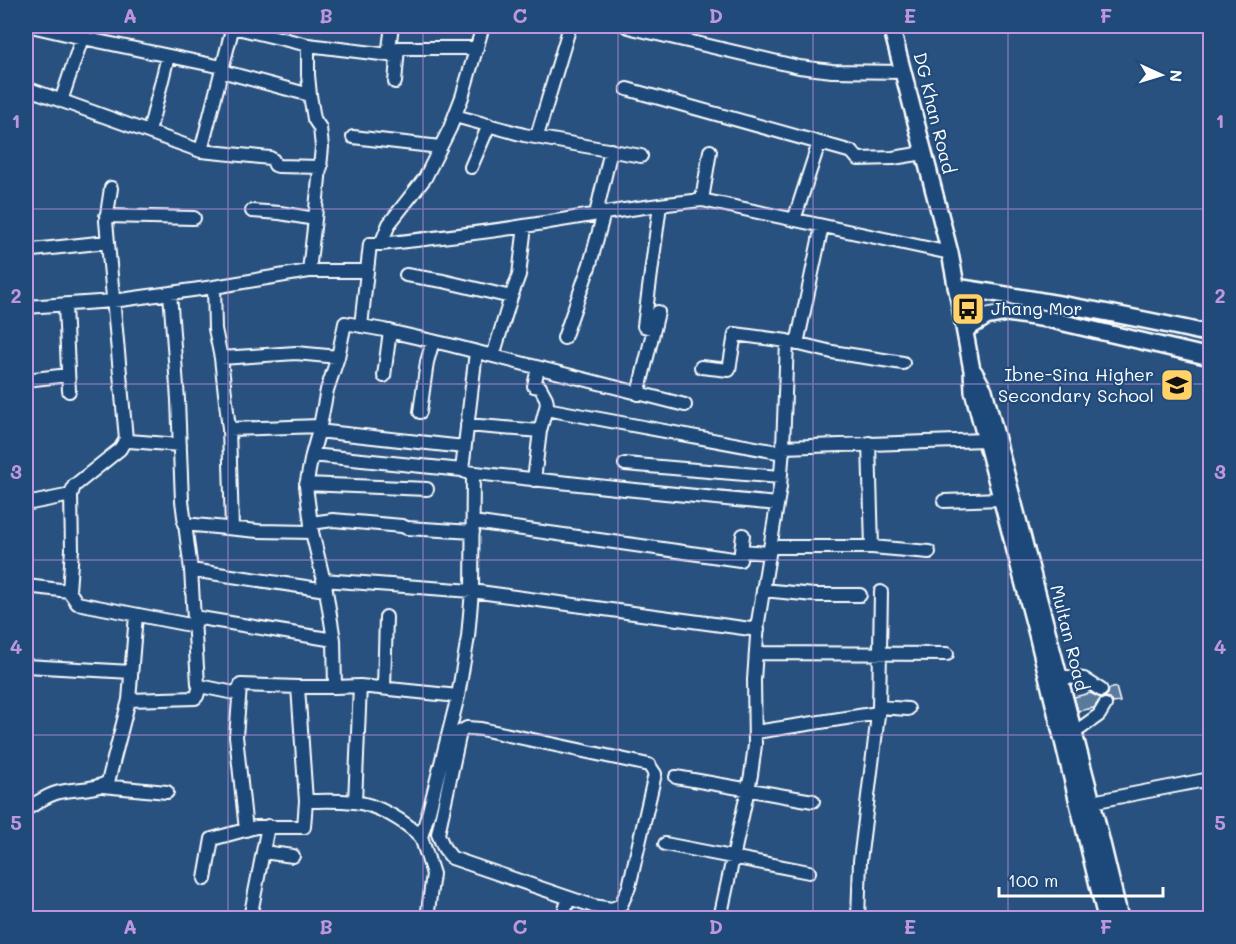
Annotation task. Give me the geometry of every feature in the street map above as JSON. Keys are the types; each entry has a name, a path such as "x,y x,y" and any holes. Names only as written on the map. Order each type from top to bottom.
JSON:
{"main road":[{"name":"DG Khan Road","path":"891,26 939,211"},
{"name":"Multan Road","path":"939,211 965,330 973,391 1037,634 1106,918"},
{"path":"956,287 1130,316 1210,334"},
{"path":"965,330 986,317 1007,313 1047,319 1210,357"},
{"name":"Multan Road","path":"972,370 984,390 1092,802 1120,918"}],"street":[{"path":"32,26 84,32 310,95"},
{"path":"201,151 233,26 308,45 392,56"},
{"path":"392,26 395,82"},
{"path":"381,244 389,224 425,178 455,116 483,26"},
{"path":"537,136 570,26"},
{"path":"626,26 799,67 832,71 904,72"},
{"path":"61,101 84,32"},
{"path":"308,45 310,95 314,119 320,129 322,147 309,270"},
{"path":"392,56 398,48 477,48"},
{"path":"149,132 168,56"},
{"path":"26,88 201,151 270,158 274,165 278,166 321,167"},
{"path":"627,89 852,152 858,159 893,158 924,153"},
{"path":"455,116 524,135 641,156"},
{"path":"471,167 489,125"},
{"path":"353,137 440,147"},
{"path":"794,220 819,143"},
{"path":"564,338 590,264 611,150"},
{"path":"702,200 710,151"},
{"path":"111,188 106,216 107,242 126,439 120,449 74,486 71,495 72,549 69,591 77,603 136,615 334,640"},
{"path":"361,326 370,244 451,237 660,205 702,200 950,253"},
{"path":"654,329 644,326 660,205"},
{"path":"252,211 315,219"},
{"path":"106,216 194,218"},
{"path":"493,356 519,275 525,226"},
{"path":"720,918 748,790 755,745 754,680 758,630 777,504 792,342 822,226"},
{"path":"33,250 107,242"},
{"path":"26,308 113,301 214,287 309,270 366,271"},
{"path":"406,274 511,297"},
{"path":"214,287 215,328 221,358 229,429 232,528"},
{"path":"129,700 195,698 200,686 191,570 182,501 178,400 170,293"},
{"path":"65,304 69,391"},
{"path":"638,394 658,312"},
{"path":"335,687 334,640 325,585 311,527 306,484 345,322 433,341 685,405"},
{"path":"384,376 390,331"},
{"path":"701,367 729,370 735,334 792,342 832,352 903,363"},
{"path":"420,412 427,362 433,341"},
{"path":"421,837 458,696 468,637 472,591 473,527 464,447 476,352"},
{"path":"221,358 296,353 338,357"},
{"path":"534,480 540,431 546,408 546,398 540,387 534,386 538,368"},
{"path":"26,380 68,375"},
{"path":"546,408 783,450 869,443 985,440"},
{"path":"467,425 540,431"},
{"path":"229,429 319,428 464,447"},
{"path":"126,439 180,445"},
{"path":"869,443 872,547"},
{"path":"312,455 777,504"},
{"path":"626,464 780,477"},
{"path":"306,484 427,489"},
{"path":"26,504 71,495"},
{"path":"944,501 1002,499"},
{"path":"184,524 285,532 333,520 407,528 473,527 740,560 743,536"},
{"path":"741,551 872,547 929,552"},
{"path":"191,570 325,585 472,591 758,630"},
{"path":"26,586 69,591"},
{"path":"763,590 814,595 860,595"},
{"path":"858,918 860,861 878,710 881,592"},
{"path":"102,786 108,782 129,700 136,615"},
{"path":"384,688 386,617"},
{"path":"756,653 946,654"},
{"path":"26,666 131,672"},
{"path":"1058,676 1084,679 1101,690"},
{"path":"246,830 237,736 239,694 243,684 298,687 360,686 458,696"},
{"path":"200,686 239,694"},
{"path":"355,802 360,686"},
{"path":"205,879 213,839 256,827 304,827 305,825 306,801 298,687"},
{"path":"1074,733 1099,715 1105,705"},
{"path":"756,732 878,710 908,709"},
{"path":"467,728 481,729 649,765 655,774 629,887 621,904 612,909 593,906 569,898 452,858 444,848 438,834 460,732 467,728"},
{"path":"676,777 813,801"},
{"path":"1092,802 1210,779"},
{"path":"26,809 58,792 102,786 167,792"},
{"path":"306,801 355,802 382,810 415,831 421,837 433,874 427,918"},
{"path":"250,918 268,826"},
{"path":"665,844 809,872"},
{"path":"263,852 293,856"},
{"path":"562,918 569,898"}],"building":[{"path":"1116,687 1120,702 1113,703 1110,698 1105,697 1109,689"},
{"path":"1090,693 1101,698 1094,708 1078,711 1074,697"}],"place":[{"name":"Jhang Mor","path":"968,309"},
{"name":"Ibne-Sina Higher Secondary School","path":"1177,385"}]}
